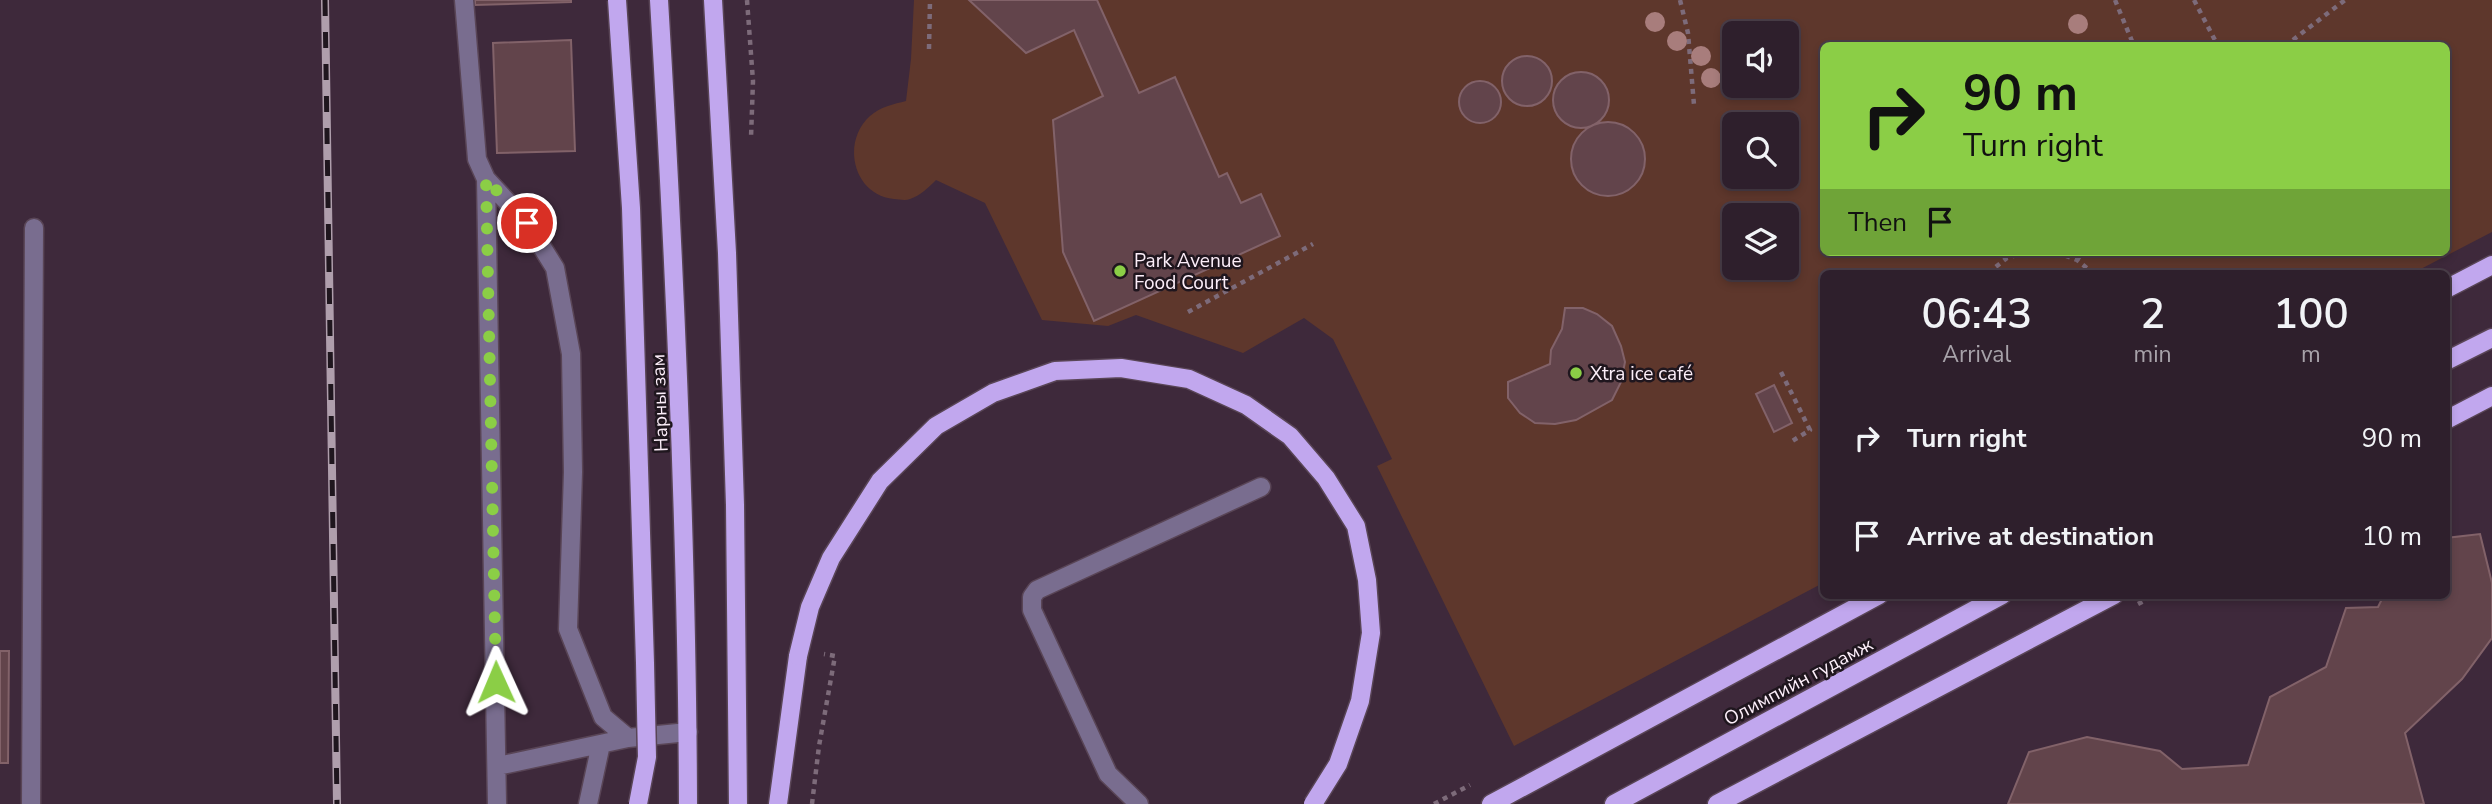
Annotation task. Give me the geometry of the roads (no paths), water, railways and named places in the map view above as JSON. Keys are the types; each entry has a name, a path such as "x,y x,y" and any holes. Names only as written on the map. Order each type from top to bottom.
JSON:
{"main road":[{"path":"617,0 631,208 645,649 647,757 638,804"},
{"name":"Нарны зам","path":"659,0 674,254 687,628 688,804"},
{"path":"713,0 727,253 736,505 738,804"},
{"path":"2450,287 2492,265"},
{"path":"2450,359 2492,338"},
{"path":"778,804 798,656 810,607 831,558 880,481 936,426 993,393 1055,371 1121,368 1189,379 1246,405 1290,436 1326,478 1356,526 1367,580 1371,633 1360,701 1338,764 1313,804"},
{"path":"2450,418 2492,397"},
{"path":"1491,804 1872,599"},
{"name":"Олимпийн гудамж","path":"1614,804 1995,599"},
{"path":"1717,804 2106,599"}],"lane":[{"path":"464,0 477,159 486,179 527,223 555,268 572,354 573,472 568,629 603,717 628,738"},
{"path":"486,179 497,804"},
{"path":"31,804 34,228"},
{"path":"1139,804 1108,774 1032,610 1032,597 1037,590 1261,486"},
{"path":"498,766 628,738 688,732"},
{"path":"588,804 601,744"}],"railway":[{"path":"325,0 337,804"}],"place":[{"name":"Park Avenue Food Court","path":"1120,271"},
{"name":"Xtra ice café","path":"1576,373"}]}
